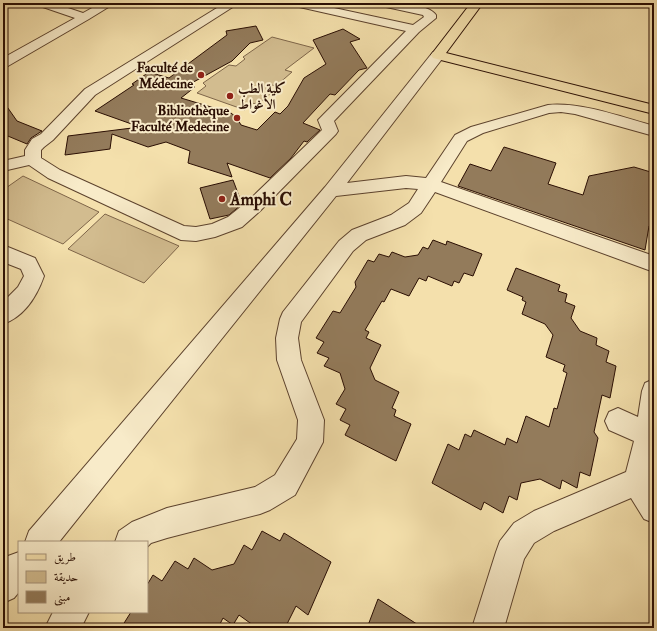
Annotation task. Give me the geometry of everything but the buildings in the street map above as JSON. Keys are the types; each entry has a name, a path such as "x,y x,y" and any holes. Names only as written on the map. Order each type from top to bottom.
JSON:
{"main road":[{"path":"477,3 438,55 654,110"},
{"path":"452,38 463,49 483,58 654,101"}],"street":[{"path":"41,3 80,15"},
{"path":"3,64 80,15 94,3"},
{"path":"3,54 80,15 110,3"},
{"path":"233,3 90,92 47,136 38,143 33,150 33,159 54,174 181,233 196,234 215,230 235,222 254,206 330,132 326,120 415,30 430,18 430,15 427,12 381,3"},
{"path":"296,3 415,30"},
{"path":"41,541 331,190 438,55"},
{"path":"131,541 142,532 167,523 260,500 285,484 310,442 311,420 290,360 287,338 291,319 346,246 359,234 398,220 415,208 461,138 477,130 548,109 561,108 576,110 654,131"},
{"path":"3,166 33,159"},
{"path":"331,190 406,182 430,184 654,264"},
{"path":"3,253 28,264 34,276 30,288 19,302 3,315"},
{"path":"488,628 511,552 524,533 544,521 637,481 652,435 654,391"},
{"path":"618,421 652,435"},
{"path":"637,481 654,509"},
{"path":"3,587 18,568"},
{"path":"61,628 72,613"}],"green space":[{"path":"272,37 314,48 285,70 292,72 276,86 272,85 269,87 274,91 258,104 250,103 245,110 197,93 206,86 203,83 229,65 236,66 245,59 243,57"},
{"path":"23,176 99,212 63,244 3,217 3,190"},
{"path":"105,214 179,246 144,283 68,249"}],"place":[{"name":"Faculté de Médecine","path":"201,75"},
{"name":"كلية الطب الأغواط","path":"230,96"},
{"name":"Bibliothèque Faculté Medecine","path":"237,118"},
{"name":"Amphi C","path":"222,199"}]}
